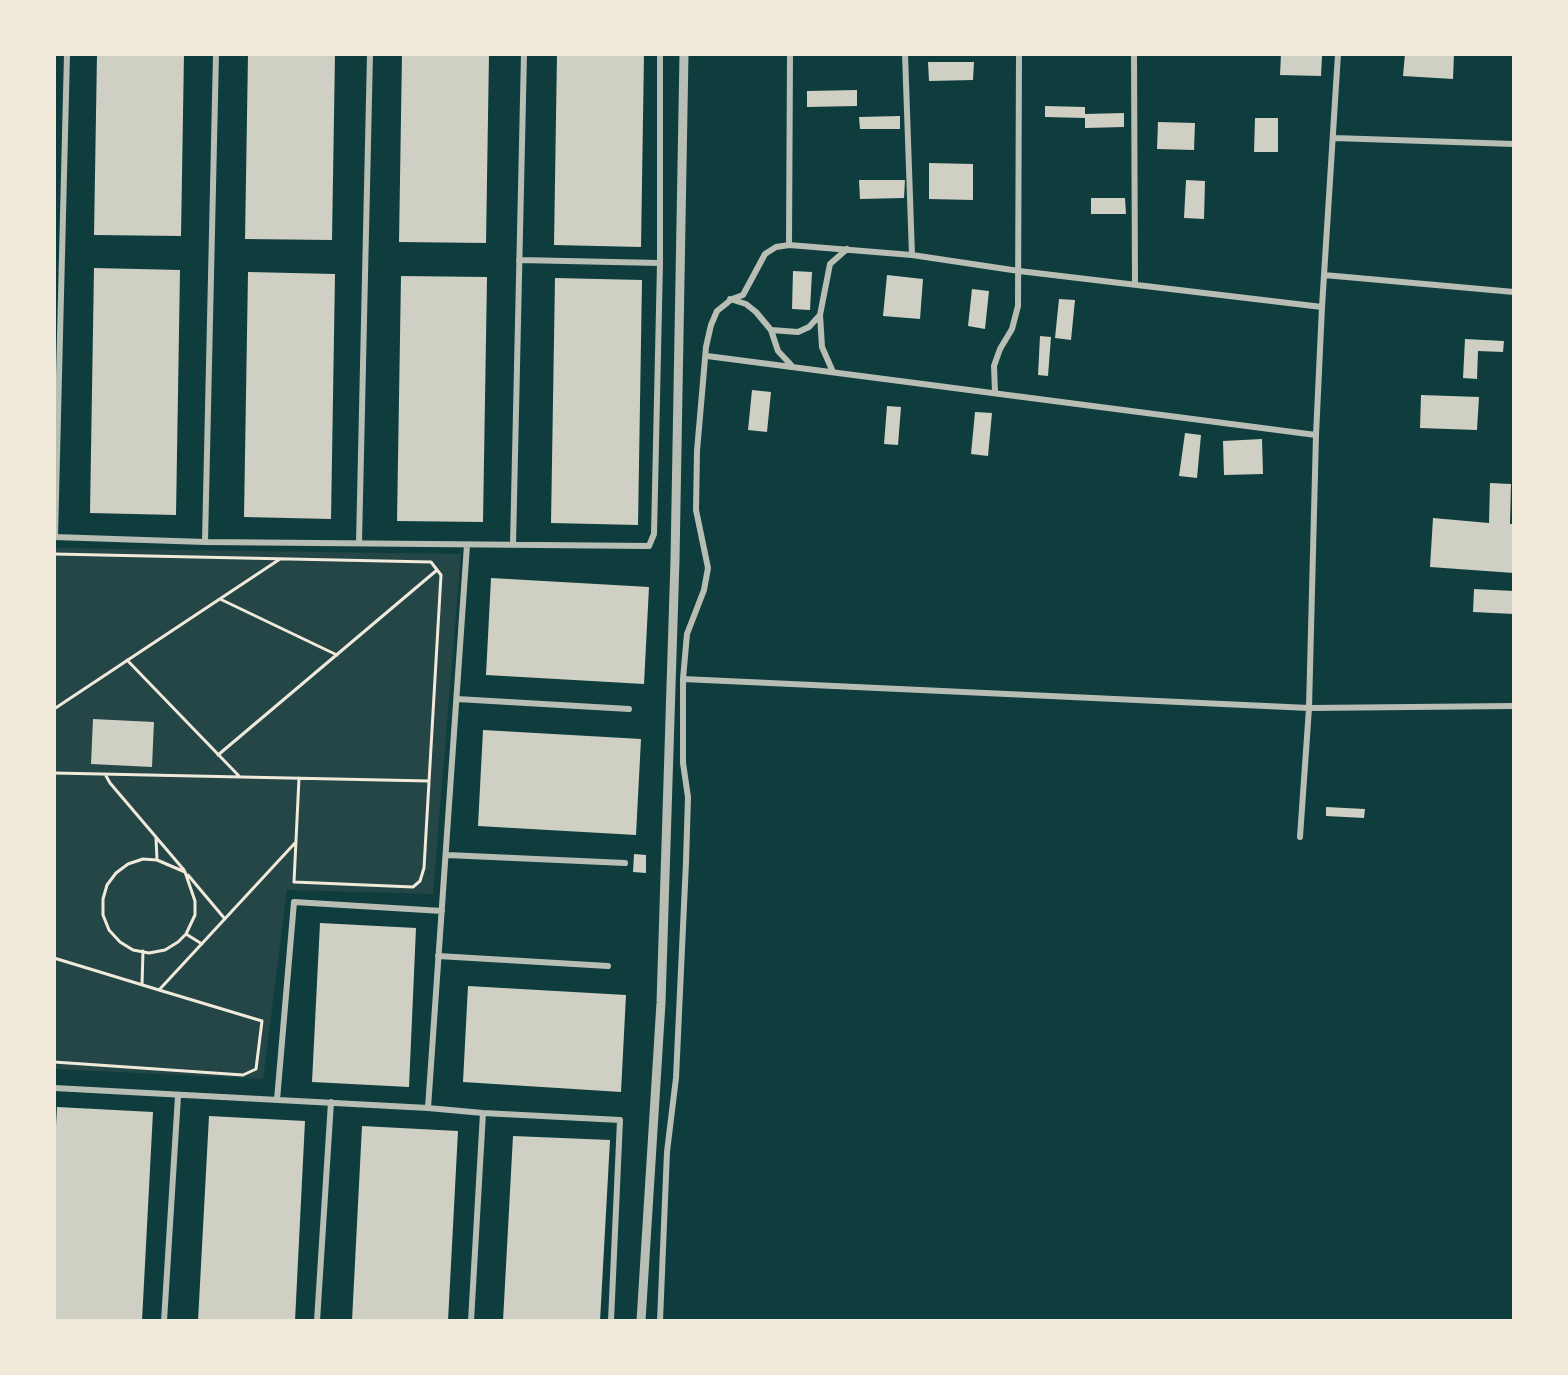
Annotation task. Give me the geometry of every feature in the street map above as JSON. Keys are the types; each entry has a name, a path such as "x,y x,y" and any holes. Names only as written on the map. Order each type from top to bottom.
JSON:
{"street":[{"path":"67,54 54,537 205,542 644,547 649,546 654,534 660,263 660,54"},
{"path":"205,542 216,54"},
{"path":"360,543 370,54"},
{"path":"513,545 524,54"},
{"path":"641,1321 661,1003 675,560 684,54"},
{"path":"789,245 790,54"},
{"path":"905,54 912,255"},
{"path":"995,392 994,366 1000,349 1012,329 1018,306 1019,54"},
{"path":"1134,54 1135,284"},
{"path":"1300,837 1310,708 1316,435 1338,54"},
{"path":"1334,138 1514,144"},
{"path":"660,1321 668,1152 676,1078 686,862 688,797 683,764 683,679 687,634 704,590 708,568 696,510 697,451 711,325 717,311 731,299 743,295 765,254 776,247 789,245 912,255 1019,271 1322,307"},
{"path":"833,372 822,347 820,315 830,264 847,249"},
{"path":"519,260 660,263"},
{"path":"1324,275 1514,292"},
{"path":"731,299 746,304 756,312 771,330 778,351 792,366"},
{"path":"771,330 798,332 809,327 820,315"},
{"path":"707,356 1316,435"},
{"path":"429,1108 467,545"},
{"path":"683,679 1310,708 1514,706"},
{"path":"457,699 629,709"},
{"path":"447,855 626,863"},
{"path":"277,1100 294,902 442,911"},
{"path":"438,956 608,966"},
{"path":"54,1088 620,1120 610,1321"},
{"path":"164,1321 178,1096"},
{"path":"317,1321 331,1102"},
{"path":"471,1321 483,1113"}],"path":[{"path":"54,554 431,562 441,575 424,868 420,881 413,886 294,882 298,778"},
{"path":"54,709 281,559"},
{"path":"218,755 437,570"},
{"path":"220,599 337,655"},
{"path":"127,660 240,777"},
{"path":"54,773 429,781"},
{"path":"105,774 110,783 225,919"},
{"path":"156,838 157,860"},
{"path":"159,990 295,842"},
{"path":"142,859 157,860 185,872 195,901 195,915 186,933 178,942 165,950 149,953 133,950 120,942 109,930 103,915 103,899 116,873 128,864 142,859"},
{"path":"186,933 202,944"},
{"path":"142,985 143,951"},
{"path":"54,958 262,1021 256,1068 243,1075 54,1062"}],"shaded area":[{"path":"54,548 461,554 433,894 287,890 263,1079 54,1069"}],"building":[{"path":"97,54 184,54 181,236 94,235"},
{"path":"248,54 335,54 332,240 245,239"},
{"path":"402,54 489,54 486,243 399,242"},
{"path":"557,54 644,54 641,247 554,245"},
{"path":"1281,54 1322,56 1321,76 1280,75"},
{"path":"1405,54 1454,54 1453,79 1403,76"},
{"path":"928,62 974,62 973,80 929,81"},
{"path":"857,90 857,106 807,107 807,91"},
{"path":"1045,106 1085,107 1085,114 1124,113 1124,127 1085,128 1085,118 1045,117"},
{"path":"900,116 900,129 860,129 859,117"},
{"path":"1255,118 1278,118 1278,152 1254,152"},
{"path":"1158,122 1195,123 1194,150 1157,149"},
{"path":"929,163 973,164 973,200 929,199"},
{"path":"859,180 905,180 904,198 860,199"},
{"path":"1186,180 1205,181 1204,219 1184,218"},
{"path":"1091,198 1125,198 1126,214 1091,214"},
{"path":"94,268 180,270 176,515 90,513"},
{"path":"793,271 812,272 810,310 792,309"},
{"path":"248,272 335,274 331,519 244,517"},
{"path":"887,275 923,279 920,319 883,316"},
{"path":"401,276 487,277 483,522 397,521"},
{"path":"555,278 642,280 638,525 551,523"},
{"path":"972,289 989,291 985,329 968,326"},
{"path":"1059,299 1075,300 1071,340 1055,338"},
{"path":"1040,336 1051,337 1048,376 1038,375"},
{"path":"1465,339 1504,341 1503,352 1478,351 1477,379 1463,378"},
{"path":"752,390 771,392 767,432 748,430"},
{"path":"1421,395 1479,397 1477,430 1420,428"},
{"path":"887,406 901,407 898,445 884,444"},
{"path":"975,412 992,413 988,456 971,454"},
{"path":"1185,433 1201,435 1197,478 1179,476"},
{"path":"1262,439 1263,474 1224,475 1223,441"},
{"path":"1490,483 1511,484 1510,524 1514,524 1514,573 1430,567 1433,518 1489,523"},
{"path":"491,578 649,587 644,684 486,675"},
{"path":"1474,589 1514,591 1514,614 1473,612"},
{"path":"93,719 154,722 152,767 91,764"},
{"path":"483,730 641,739 636,835 478,826"},
{"path":"1326,807 1365,809 1364,818 1326,816"},
{"path":"634,854 646,855 646,873 633,872"},
{"path":"320,923 416,928 409,1087 312,1082"},
{"path":"468,986 626,995 621,1092 463,1082"},
{"path":"57,1107 153,1112 142,1321 54,1321 54,1164"},
{"path":"209,1116 305,1121 295,1321 198,1321"},
{"path":"362,1126 458,1131 448,1321 352,1321"},
{"path":"513,1136 610,1140 600,1321 503,1321"}]}
